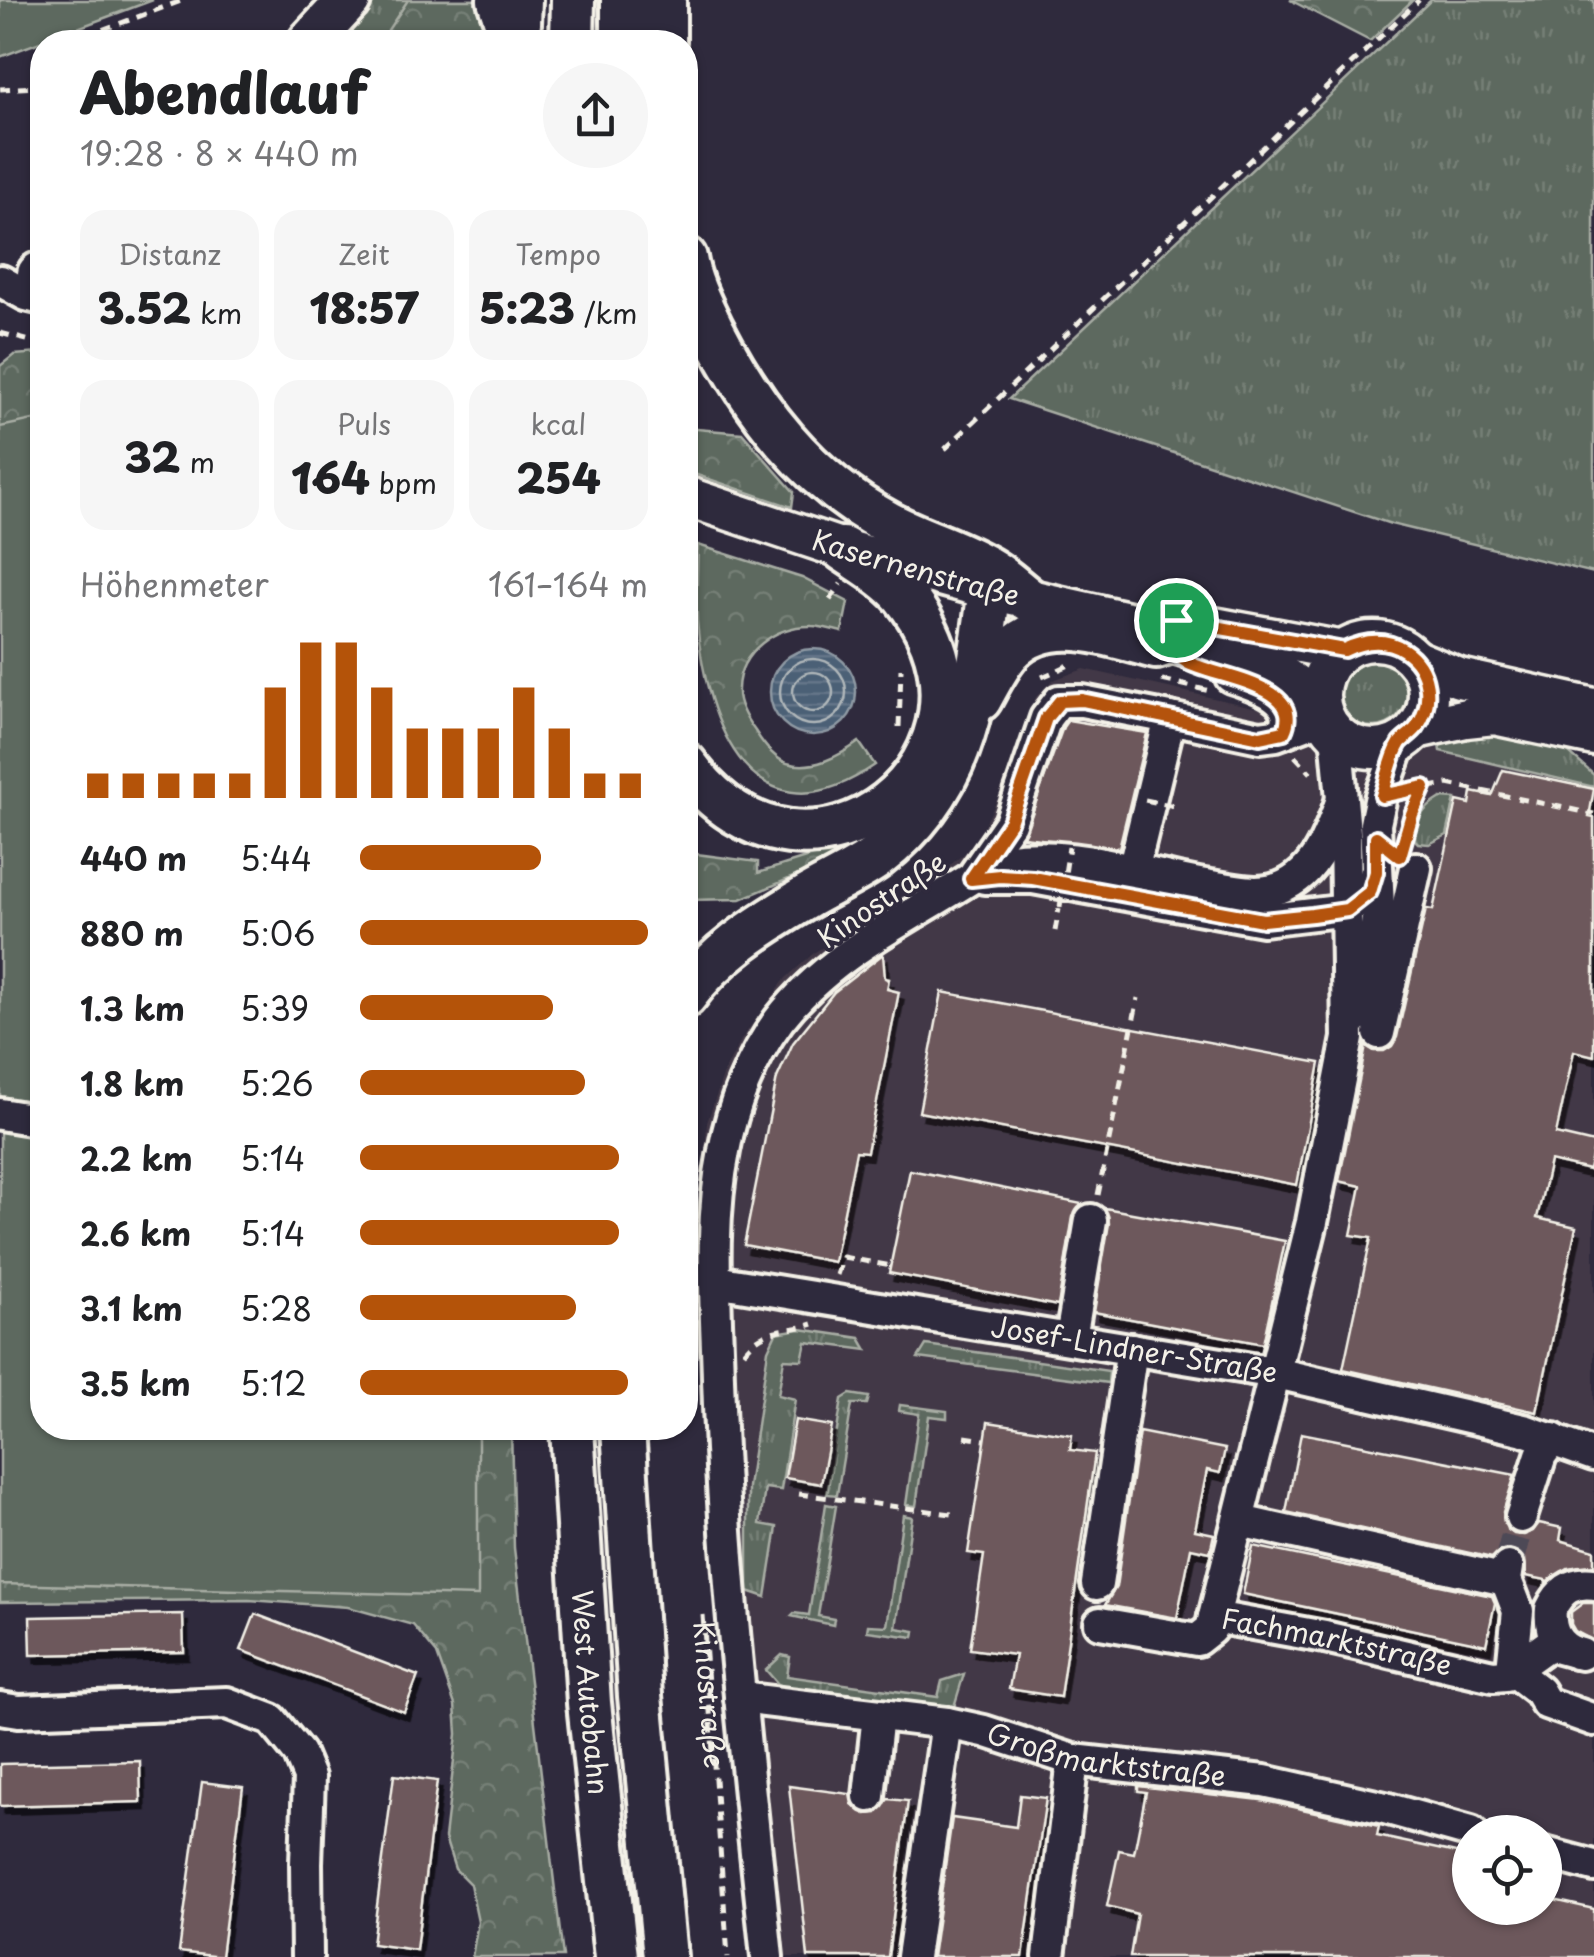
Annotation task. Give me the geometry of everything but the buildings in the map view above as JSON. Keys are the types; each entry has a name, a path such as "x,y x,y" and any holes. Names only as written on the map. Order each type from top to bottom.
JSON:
{"highway":[{"path":"321,30 349,0"},
{"path":"499,0 510,30"},
{"path":"572,0 572,30"},
{"path":"623,0 623,30"},
{"path":"664,0 664,30"},
{"path":"698,298 734,371 789,446 842,496 889,524 990,570 1009,594 970,716 938,794 918,821 873,860 761,925 725,952 698,982"},
{"path":"698,781 728,809 760,826 798,834 842,828 886,806 915,777 936,735 943,692 937,657 902,594 843,573"},
{"path":"970,716 1011,650 1033,636 1060,628 1156,649"},
{"name":"West Autobahn","path":"573,1440 589,1704 616,1957"},
{"name":"West Autobahn","path":"625,1440 638,1677 665,1957"}],"main road":[{"name":"Kasernenstraße","path":"698,502 843,573 1009,594 1156,649 1283,676 1327,717"},
{"name":"Kasernenstraße","path":"1156,649 1176,620 1344,650"},
{"path":"1389,643 1416,660 1459,678 1584,724 1494,715 1408,735 1379,749 1363,748 1327,717 1325,672 1344,650 1358,644 1389,643"},
{"path":"1408,735 1425,713 1428,694 1425,676 1416,660"},
{"path":"1584,724 1594,762"}],"street":[{"path":"522,30 526,0"},
{"path":"1156,649 1265,689 1279,699 1288,723 1273,735"},
{"path":"986,878 1046,718 1060,701 1082,700 1273,735 1327,717 1341,795 1348,1038"},
{"path":"766,1957 721,1488 715,1281 723,1154 734,1111 748,1074 777,1023 807,988 857,946 915,909 1011,870 1049,869 1122,882 1132,871 1170,718"},
{"path":"1408,735 1382,796 1376,837 1398,866 1429,883 1428,909"},
{"path":"1132,871 1245,891 1272,890 1308,869 1325,846 1341,795"},
{"path":"986,878 1045,880 1263,920 1347,910 1398,866"},
{"path":"1379,1034 1398,866"},
{"path":"1348,1038 1363,1004 1379,908 1398,866"},
{"name":"Josef-Lindner-Straße","path":"715,1281 1276,1373 1312,1222 1348,1038"},
{"path":"0,1114 30,1118"},
{"path":"1071,1338 1091,1220"},
{"path":"1097,1584 1132,1349"},
{"path":"1276,1373 1554,1439 1594,1455"},
{"name":"Fachmarktstraße","path":"1276,1373 1214,1617 1493,1676 1506,1675 1548,1646 1588,1654"},
{"path":"1521,1516 1541,1455 1554,1439"},
{"path":"1240,1521 1507,1573 1518,1611 1512,1670 1540,1691 1546,1703 1594,1720"},
{"path":"1588,1654 1560,1644 1553,1633 1551,1609 1565,1589 1576,1584 1594,1584"},
{"path":"1100,1624 1196,1640 1212,1628 1214,1617"},
{"name":"Großmarktstraße","path":"740,1698 948,1723 984,1730 1073,1760 1264,1782 1452,1827"},
{"path":"0,1708 18,1711 227,1703 272,1720 300,1752 310,1777 306,1864 308,1957"},
{"path":"869,1796 878,1716"},
{"path":"913,1957 948,1723"},
{"path":"1049,1957 1073,1760"},
{"path":"1562,1858 1594,1866"}],"path":[{"path":"103,30 184,0"},
{"path":"944,449 1419,0"},
{"path":"0,88 30,87"},
{"path":"0,334 30,341"},
{"path":"830,600 843,573"},
{"path":"1156,649 1217,692"},
{"path":"1031,691 1042,676 1080,662"},
{"path":"901,666 897,725 902,734"},
{"path":"1273,735 1322,784 1341,795"},
{"path":"1382,796 1448,784 1594,814"},
{"path":"1398,866 1424,787"},
{"path":"1145,800 1186,809"},
{"path":"1055,931 1068,847"},
{"path":"1100,1185 1138,998"},
{"path":"965,1437 985,1440"},
{"path":"799,1494 952,1514"},
{"name":"Kinostraße","path":"702,1610 728,1957"}],"shaded area":[{"path":"1084,669 1594,784 1594,1957 749,1957 723,1715 698,1328 698,1242 707,1123 725,1070 741,1040 786,978 815,952 933,879 965,853 979,836 998,798 1036,697 1053,680"}],"green space":[{"path":"0,0 153,0 72,30 30,30 30,46 0,57"},
{"path":"371,0 487,0 497,30 342,30"},
{"path":"408,0 476,0 485,30 388,30"},
{"path":"1290,0 1413,0 1370,41"},
{"path":"1431,0 1594,0 1594,573 1391,524 1009,399"},
{"path":"30,354 30,425 0,436 0,366 14,355"},
{"path":"30,421 30,1440 478,1440 478,1596 0,1584 0,427"},
{"path":"698,429 742,433 794,492 792,507 698,475"},
{"path":"698,545 802,578 848,602 842,632 799,627 762,643 745,663 738,694 752,727 782,761 816,764 859,742 875,765 833,787 797,793 768,784 744,764 725,734 702,660"},
{"path":"1373,659 1386,661 1397,669 1405,680 1405,706 1397,717 1386,725 1373,727 1360,725 1349,717 1341,706 1339,693 1341,680 1349,669 1360,661"},
{"path":"1490,733 1548,742 1569,753 1594,775 1594,787 1440,751 1439,745 1459,736"},
{"path":"1441,798 1455,799 1447,835 1429,844 1418,843 1414,839 1419,819"},
{"path":"866,839 869,845 741,899 698,900 698,854 758,862 758,873"},
{"path":"800,1329 860,1338 867,1350 806,1342 802,1360 784,1359 778,1395 795,1399 781,1490 765,1488 760,1524 777,1527 766,1597 748,1591 748,1487 768,1350 776,1333"},
{"path":"926,1345 1109,1371 1108,1383 918,1358"},
{"path":"850,1394 869,1397 867,1404 852,1404 837,1495 827,1494 842,1399"},
{"path":"900,1405 947,1411 947,1418 929,1416 916,1506 906,1505 919,1414 899,1411"},
{"path":"364,1440 511,1440 514,1548 563,1957 472,1957 478,1922 470,1884 455,1869 445,1838 457,1734 455,1705 437,1654 413,1625 348,1607 249,1600 0,1602 0,1491"},
{"path":"826,1504 836,1506 818,1616 834,1619 833,1625 791,1616 809,1615"},
{"path":"903,1515 912,1517 896,1628 915,1631 914,1637 867,1631 868,1625 887,1626"},
{"path":"782,1655 790,1657 787,1676 938,1697 942,1681 964,1674 953,1710 787,1688 766,1670"}],"water":[{"path":"813,649 843,662 856,692 843,722 813,735 783,722 770,692 783,662"}],"tunnel":[{"path":"1508,1567 1521,1517"}],"route":[{"path":"1176,620 1344,650 1374,641 1389,643 1416,660 1425,676 1425,713 1416,729 1401,741 1382,796 1424,787 1400,856 1376,837 1376,872 1370,892 1347,910 1263,920 1033,878 971,879 1010,822 1046,718 1060,701 1082,700 1260,737 1284,732 1287,712 1279,699 1265,689 1186,662 1154,627 1176,620"}]}
